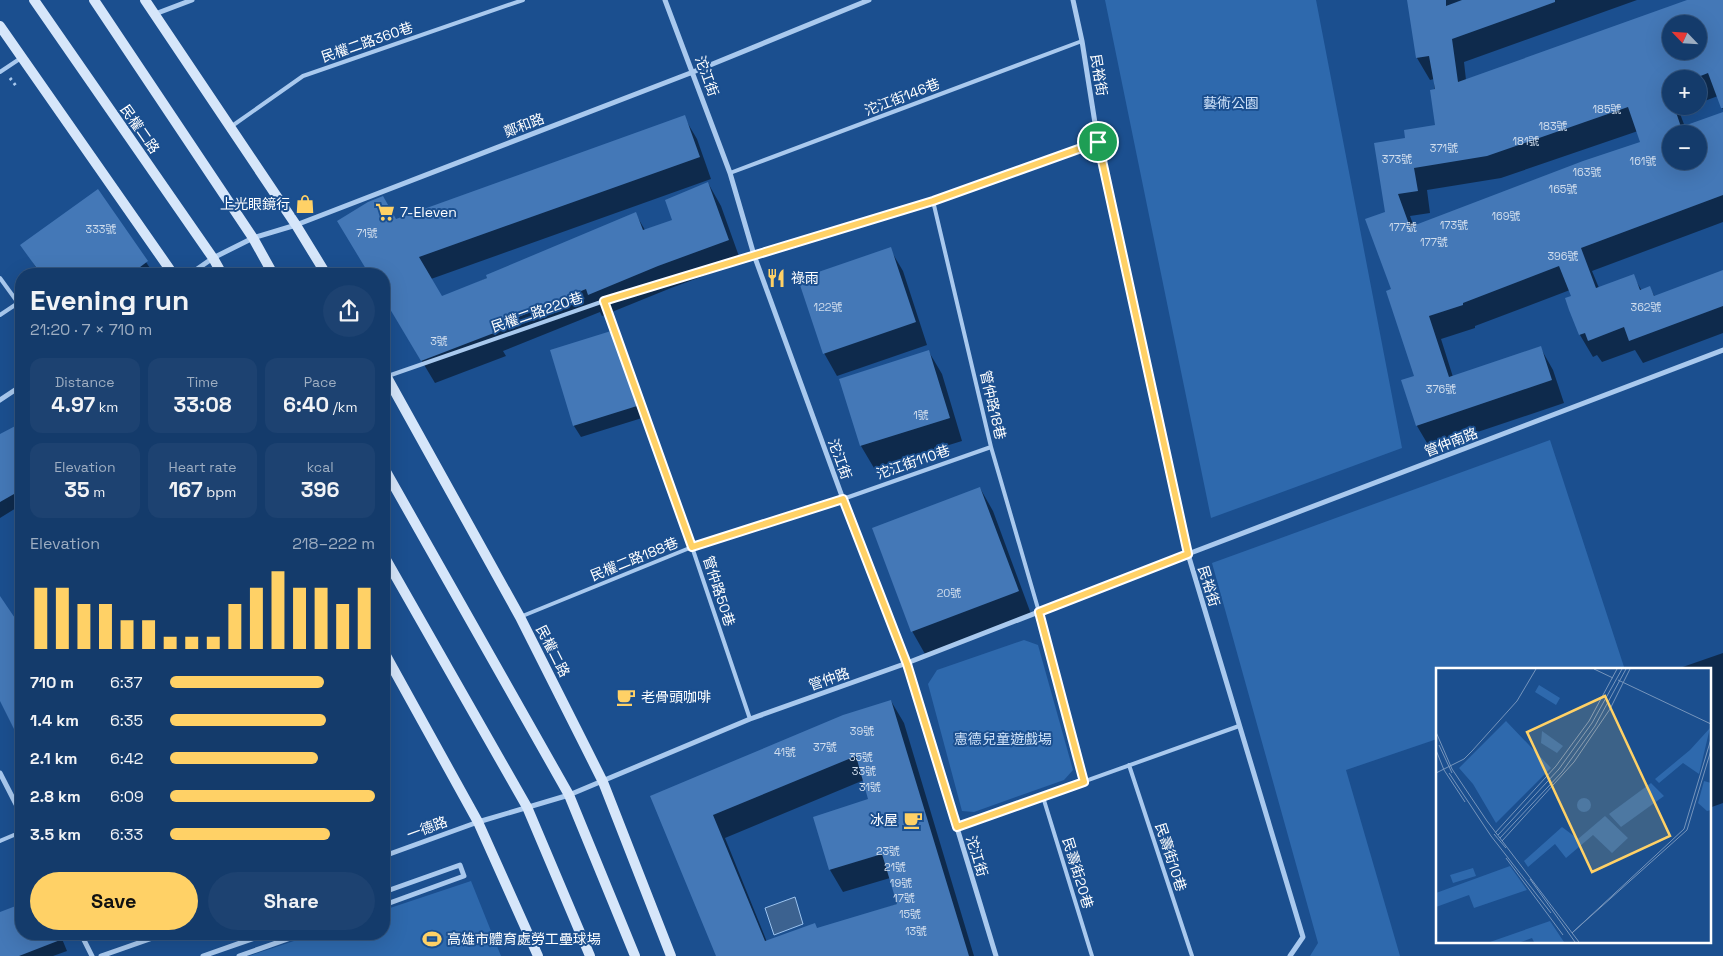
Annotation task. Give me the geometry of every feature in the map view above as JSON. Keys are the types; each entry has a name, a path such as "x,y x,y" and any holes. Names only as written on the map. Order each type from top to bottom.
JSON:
{"main road":[{"name":"民權二路","path":"34,0 219,268"},
{"path":"94,0 253,238 270,268"},
{"path":"145,0 296,225 322,268"},
{"path":"0,26 169,268"},
{"name":"民權二路","path":"390,383 520,617 603,782 671,956"},
{"path":"390,479 569,795 635,956"},
{"path":"390,567 527,807 590,956"},
{"path":"390,663 478,822 538,956"}],"street":[{"path":"155,14 192,0"},
{"name":"沱江街","path":"665,0 730,173 754,255 843,499 907,664 996,956"},
{"name":"鄭和路","path":"199,268 213,258 253,238 296,225 693,72 869,0"},
{"name":"民裕街","path":"1073,0 1082,41 1098,142 1188,554 1303,937 1290,956"},
{"name":"管仲南路","path":"1188,554 1723,350"},
{"path":"0,400 15,390"},
{"name":"管仲路","path":"478,822 569,795 750,719 907,664 1188,554"},
{"path":"0,773 15,802"},
{"name":"一德路","path":"390,854 478,822"},
{"path":"390,890 460,865 464,876 390,903"},
{"path":"84,940 92,956"},
{"path":"101,956 147,940"},
{"path":"202,956 249,940"},
{"path":"239,956 285,940"}],"lane":[{"name":"民權二路360巷","path":"230,127 303,76 523,0"},
{"name":"沱江街146巷","path":"730,173 1082,41"},
{"path":"0,72 22,57"},
{"name":"民權二路220巷","path":"390,372 604,301 933,201 1098,142"},
{"name":"管仲路18巷","path":"933,201 991,447 1039,612 1084,782"},
{"path":"0,278 15,298"},
{"name":"管仲路50巷","path":"604,301 692,547 750,719"},
{"path":"0,315 15,308"},
{"name":"沱江街110巷","path":"843,499 991,447"},
{"name":"民權二路188巷","path":"520,617 692,547 843,499"},
{"path":"957,827 1239,726"},
{"name":"民壽街10巷","path":"1129,766 1192,956"},
{"name":"民壽街20巷","path":"1043,797 1092,956"},
{"path":"0,841 15,835"}],"green space":[{"name":"藝術公園","path":"1105,0 1316,0 1402,448 1211,518"},
{"path":"1550,440 1624,668 1436,668 1436,739 1346,770 1400,956 1310,956 1318,943 1212,563"},
{"name":"憲德兒童遊戲場","path":"1024,640 1038,645 1073,770 1064,780 974,812 962,811 928,684 937,670"},
{"path":"471,881 501,956 249,956 297,940 390,940 390,908"}],"shaded area":[{"path":"795,897 803,924 774,935 765,908"}],"building":[{"path":"1407,0 1446,0 1446,6 1462,0 1555,0 1555,2 1452,39 1458,82 1687,0 1723,0 1723,108 1721,108 1707,70 1662,70 1662,115 1677,115 1680,125 1662,125 1662,170 1707,170 1707,125 1687,125 1723,112 1723,195 1581,248 1596,288 1634,274 1640,290 1650,286 1654,296 1723,270 1723,306 1629,341 1624,327 1588,341 1585,333 1579,335 1569,310 1565,298 1571,296 1559,266 1463,303 1463,305 1429,316 1449,377 1541,346 1552,380 1416,426 1401,380 1414,376 1386,291 1391,289 1365,219 1385,212 1374,143 1405,138 1404,130 1435,125 1430,90 1435,89 1429,56 1416,58","holes":["1628,107 1640,142 1583,161 1410,227 1398,194 1418,191 1414,168 1487,156"]},
{"path":"685,115 700,157 419,257 442,296 487,278 486,275 636,212 643,230 672,220 665,200 708,182 729,240 658,266 588,295 586,289 492,328 494,333 421,361 390,309 390,268 365,268 337,221 368,202 383,196 396,219"},
{"path":"98,189 148,261 139,268 37,268 20,245"},
{"path":"891,247 916,322 823,354 798,279"},
{"path":"611,331 637,406 573,426 550,350"},
{"path":"929,350 950,418 860,446 839,379"},
{"path":"15,426 15,493 0,502 0,434"},
{"path":"980,487 1019,591 911,632 872,528"},
{"path":"0,596 15,618 15,731 0,701"},
{"path":"891,700 969,956 716,956 650,796 843,715","holes":["856,756 868,799 813,817 829,870 882,854 897,904 817,928 815,923 765,941 713,815"]},
{"path":"15,906 15,940 60,940 19,956 0,956 0,912"}],"place":[{"name":"上光眼鏡行","path":"305,204"},
{"name":"7-Eleven","path":"385,212"},
{"name":"祿雨","path":"776,278"},
{"name":"老骨頭咖啡","path":"626,697"},
{"name":"冰屋","path":"913,820"},
{"name":"高雄市體育處勞工壘球場","path":"432,939"}],"route":[{"path":"1098,142 1188,554 1039,612 1084,782 957,827 907,664 843,499 692,547 604,301 933,201 1098,142"}]}
